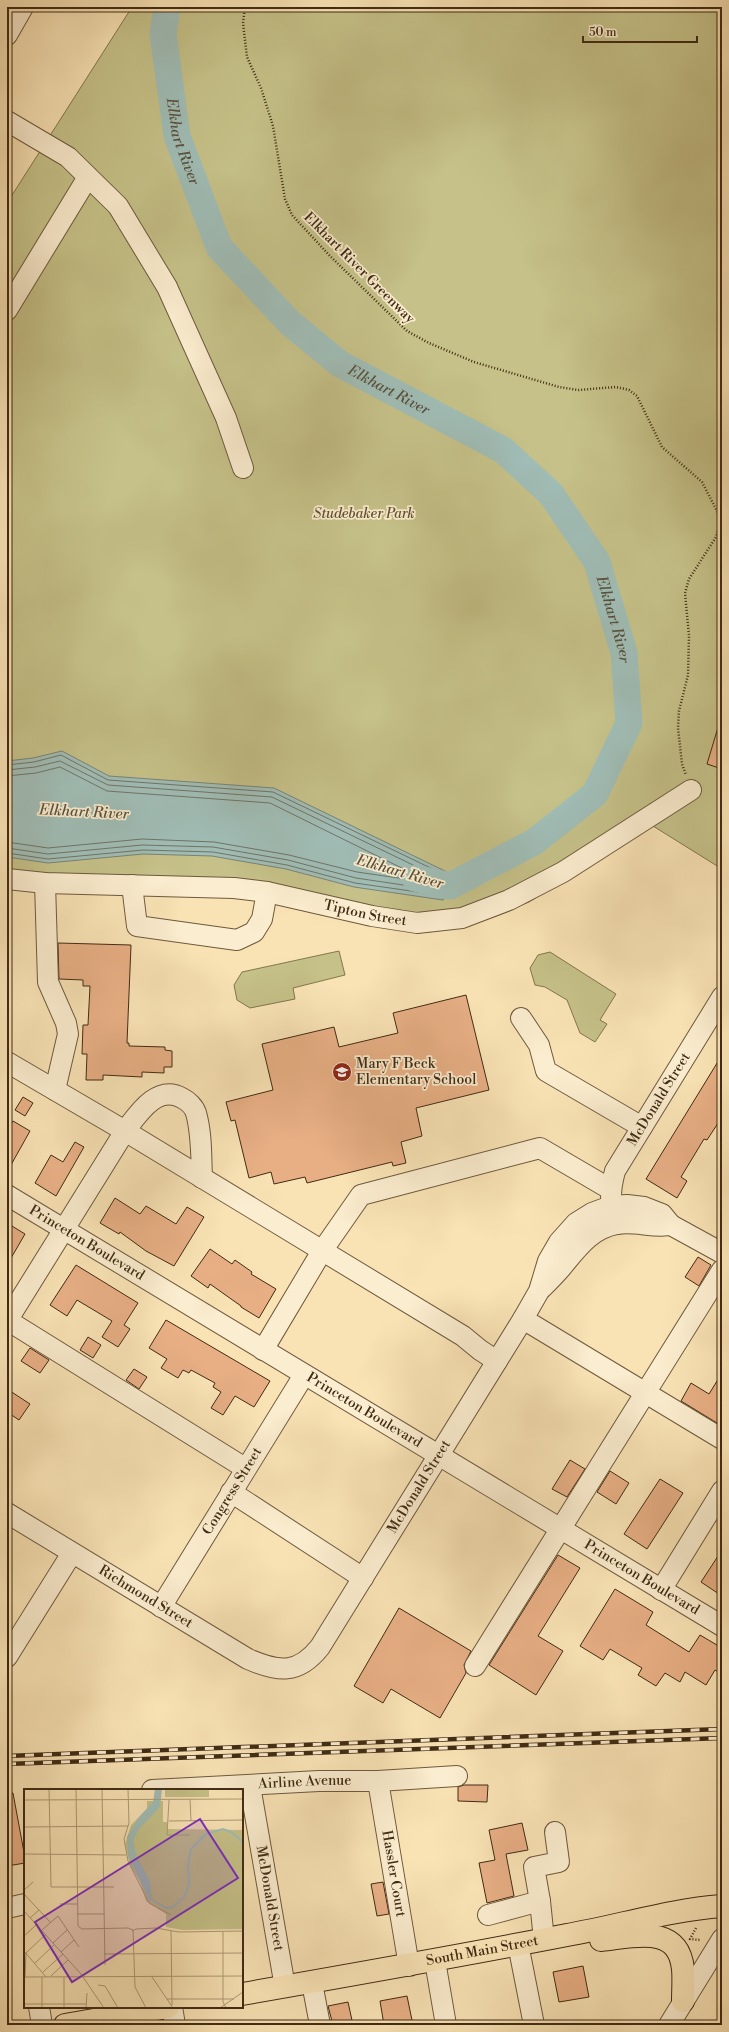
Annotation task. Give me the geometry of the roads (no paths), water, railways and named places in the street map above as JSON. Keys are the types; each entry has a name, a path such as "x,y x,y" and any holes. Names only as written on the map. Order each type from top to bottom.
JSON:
{"main road":[{"name":"South Main Street","path":"243,1994 409,1966 569,1935 646,1918 722,1906"},
{"path":"569,1935 585,1942 648,1935 666,1939 672,1943 678,1952 683,1968 683,2000"},
{"path":"79,2024 163,2008"}],"street":[{"path":"7,35 23,7"},
{"path":"7,122 68,157 118,206 167,287 226,418 243,468"},
{"path":"7,310 88,176"},
{"name":"Tipton Street","path":"7,879 45,884 234,888 267,892 372,916 417,923 462,918 510,900 562,872 691,790"},
{"path":"45,884 48,982 66,1023 68,1034 56,1090"},
{"path":"132,885 136,926 236,940 254,932 262,919 267,892"},
{"name":"McDonald Street","path":"288,1669 302,1664 312,1657 523,1319 539,1291 548,1261 559,1242 576,1223 592,1213 610,1197 615,1171 722,997"},
{"path":"521,1018 539,1045 546,1071 642,1127"},
{"path":"7,1062 125,1131 463,1336 480,1350 497,1361"},
{"path":"202,1178 201,1141 196,1112 188,1102 176,1095 157,1096 142,1108 125,1131 7,1321 245,1468"},
{"path":"263,1350 322,1251 360,1195 540,1148 610,1197 627,1205 644,1207 662,1214 671,1225 722,1253"},
{"name":"Princeton Boulevard","path":"7,1195 722,1626"},
{"path":"610,1197 617,1224 642,1224 658,1227 671,1225"},
{"name":"McDonald Street","path":"539,1291 561,1269 572,1253 588,1237 600,1229 617,1224"},
{"path":"476,1666 722,1270"},
{"path":"523,1319 645,1394 722,1439"},
{"name":"Congress Street","path":"161,1608 245,1468 304,1375"},
{"path":"661,1590 716,1515 722,1491"},
{"path":"231,1492 362,1578"},
{"name":"Richmond Street","path":"7,1513 161,1608 248,1659 267,1667 288,1669"},
{"path":"7,1657 72,1553"},
{"name":"Airline Avenue","path":"176,1789 319,1781 378,1781 457,1776"},
{"name":"Hassler Court","path":"378,1781 409,1966"},
{"name":"McDonald Street","path":"250,1786 285,1987"},
{"path":"544,1940 534,1867 559,1862 555,1832"},
{"path":"488,1915 540,1902"},
{"path":"7,1908 24,1904"},
{"path":"669,2025 722,1939"},
{"path":"518,1944 534,2025"},
{"path":"435,1961 446,2025"},
{"path":"312,1983 320,2025"},
{"path":"39,2008 42,2025"},
{"path":"172,2008 175,2025"}],"water":[{"path":"62,751 109,776 274,788 447,872 450,886 443,900 354,887 286,869 212,856 143,854 48,863 7,857 7,761 33,758"}],"waterway":[{"name":"Elkhart River","path":"167,7 163,34 177,136 219,247 290,323 340,364 503,450 551,494 597,562 624,653 629,723 595,794 534,842 450,886 415,878"}],"railway":[{"path":"7,1756 722,1729"},
{"path":"7,1764 722,1738"}],"place":[{"name":"Mary F Beck Elementary School","path":"342,1072"}],"park label":[{"name":"Studebaker Park","path":"364,514"}]}
